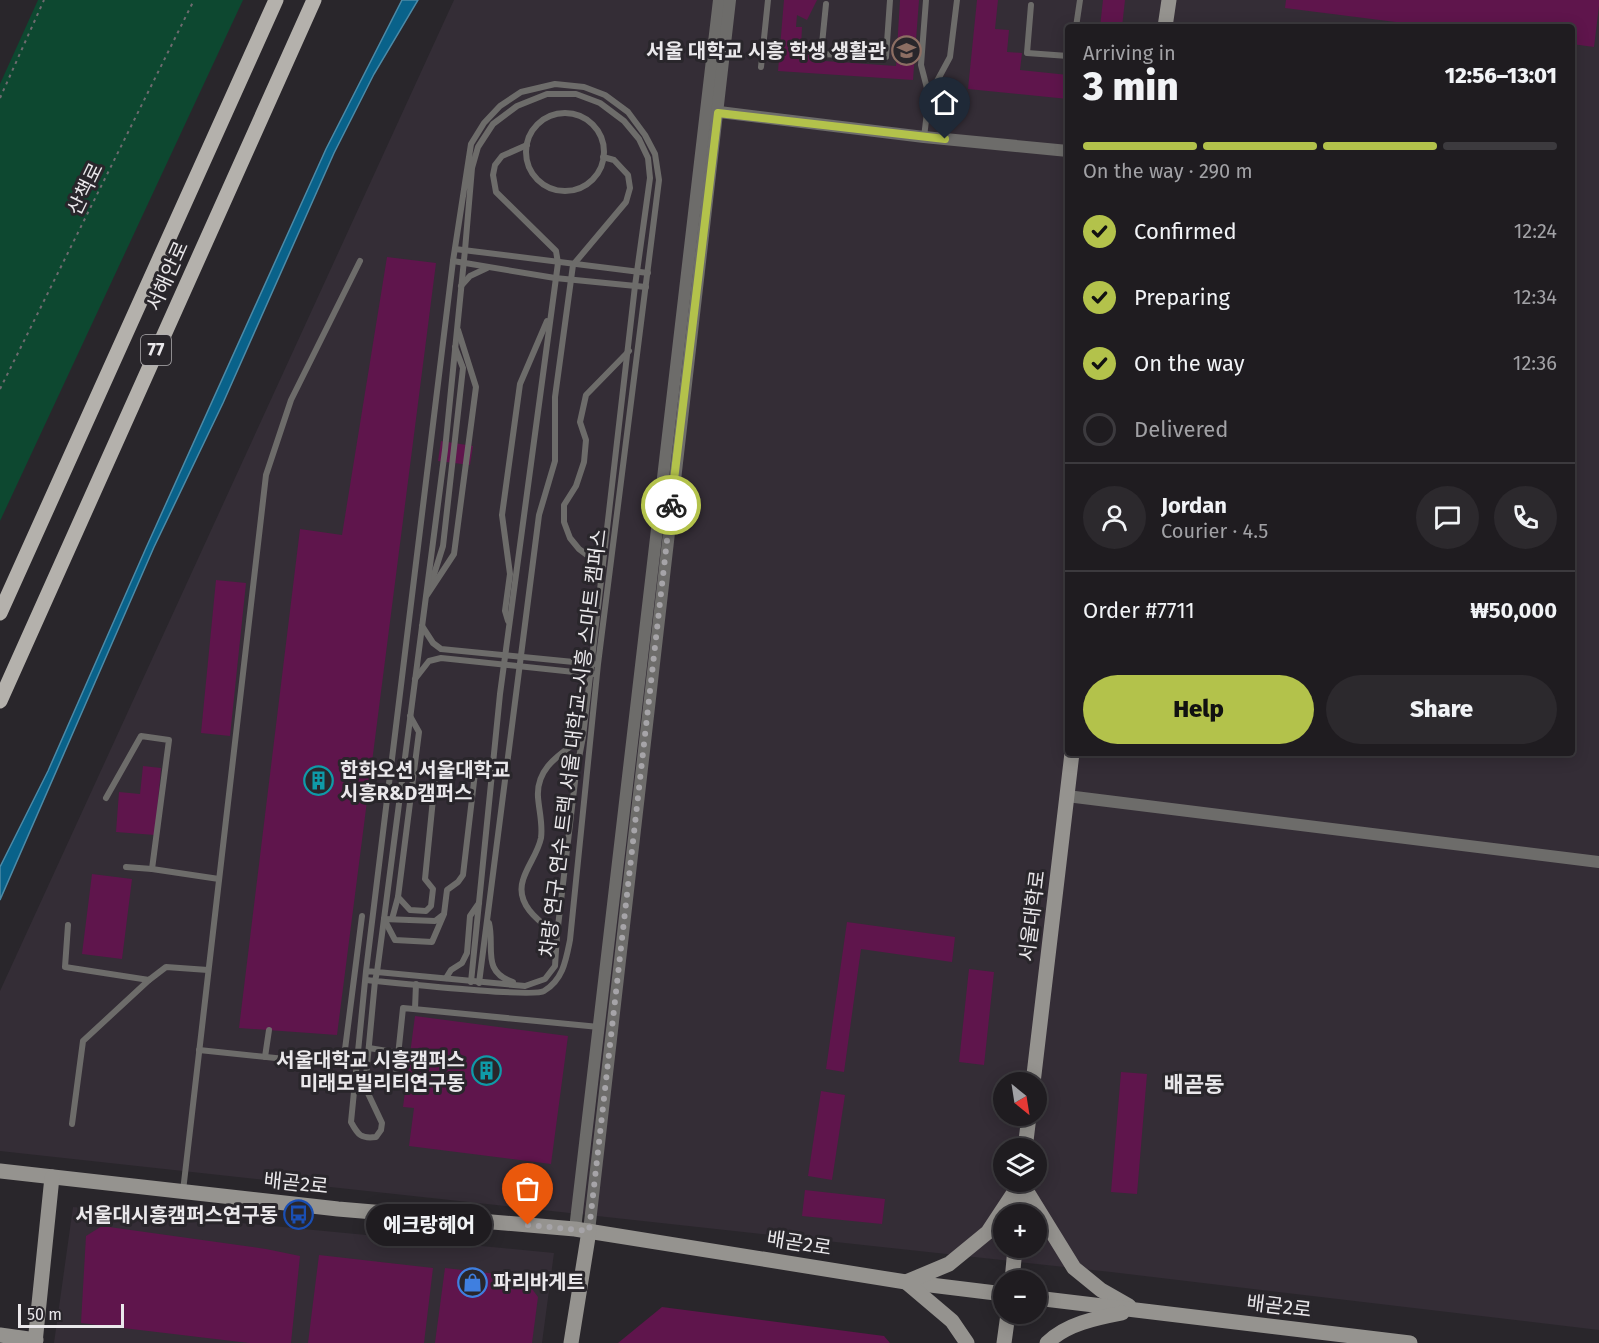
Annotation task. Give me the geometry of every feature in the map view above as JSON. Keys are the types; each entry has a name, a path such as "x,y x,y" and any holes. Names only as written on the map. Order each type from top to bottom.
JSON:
{"main road":[{"name":"서해안로","path":"0,613 276,0"},
{"name":"서해안로","path":"0,701 314,0"},
{"path":"1165,24 1169,0"},
{"name":"서울대학로","path":"1034,1072 1072,756"},
{"name":"배곧2로","path":"0,1172 338,1209 582,1230 906,1282 993,1293"},
{"path":"0,1335 35,1341 52,1177"},
{"path":"967,1343 952,1321 906,1282 949,1264 988,1232 1014,1192"},
{"path":"1027,1192 1074,1268 1101,1290 1137,1310"},
{"path":"571,1343 582,1230"},
{"name":"배곧2로","path":"1047,1299 1410,1343"},
{"path":"1047,1343 1053,1337 1091,1319 1137,1310"},
{"path":"1004,1343 1007,1324"}],"street":[{"path":"582,1230 712,111 719,0"},
{"path":"582,1230 599,1027 712,111 730,0"},
{"path":"712,111 924,137 1065,151"},
{"path":"1067,796 1599,862"}],"lane":[{"path":"761,67 768,0"},
{"path":"826,4 821,54 886,57 890,0"},
{"path":"926,0 921,65 929,96"},
{"path":"924,137 929,96 950,57 957,0"},
{"path":"1076,24 1080,0"},
{"path":"1031,5 1027,53 1065,57"},
{"name":"차량 연구 연수 트랙 서울 대학교-시흥 스마트 캠퍼스","path":"366,980 526,994 542,993 561,975 566,961 570,940 595,664 659,180 655,154 645,135 628,112 605,95 584,87 555,84 521,92 500,106 484,123 471,144 453,261 366,971 351,1122 358,1136 365,1138 376,1137 381,1130 382,1123 365,1087 369,1048"},
{"path":"399,1053 369,1048 375,981 444,450 472,168 478,147 493,124 517,106 547,94 576,94 600,103 624,121 639,139 648,158 650,178 635,286 603,567 595,664 441,649 433,643 422,625"},
{"path":"559,114 572,114 584,118 594,126 601,137 604,149 597,174 577,189 564,191 546,186 532,173 527,161 527,145 529,136 536,126 547,118 559,114"},
{"path":"470,989 505,655 558,263 556,251 496,192 493,175 495,165 502,156 527,145"},
{"path":"479,989 539,515 555,461 555,398 573,265 626,202 630,188 628,175 614,160 603,157"},
{"path":"455,249 648,273"},
{"path":"183,1192 266,475 291,400 360,261"},
{"path":"453,261 555,278 646,287"},
{"path":"461,286 470,276 490,267"},
{"path":"509,627 505,611 510,574 502,515 520,384 550,312"},
{"path":"425,598 453,554 476,387 456,326"},
{"path":"425,598 443,546 464,368 454,345"},
{"path":"603,567 579,549 570,538 564,522 564,504 576,486 584,462 586,440 580,422 586,395 629,350"},
{"path":"366,971 525,986 545,979 555,966 576,773 594,674 441,658 429,661 415,679"},
{"path":"392,919 398,897 419,732 410,716"},
{"path":"106,798 141,736 170,740 152,869"},
{"path":"557,935 532,915 521,891 523,880 540,844 542,830 538,797 539,783 546,766 583,737"},
{"path":"384,919 395,940 432,942 444,914 447,890 463,875 475,773 436,769 425,879 433,889 431,906 426,910 410,910 398,897"},
{"path":"126,867 219,879"},
{"path":"446,978 451,969 462,963 467,953 470,916 479,903"},
{"path":"384,919 435,921 444,914"},
{"path":"199,1050 343,1065 362,916"},
{"path":"488,918 492,933 490,957 492,965 497,973 507,980 525,986"},
{"path":"68,925 65,968 149,980"},
{"path":"72,1124 83,1041 166,967 208,970"},
{"path":"415,1009 417,984"},
{"path":"396,1075 403,1008 599,1027"},
{"path":"265,1057 269,1030"}],"path":[{"path":"0,98 44,0"},
{"name":"산책로","path":"0,389 194,0"}],"shaded area":[{"path":"454,0 1599,0 1599,1330 1111,1272 0,1151 0,991"},
{"path":"73,1207 554,1253 542,1343 54,1343"}],"green space":[{"path":"38,0 243,0 0,521 0,84"}],"water":[{"path":"402,0 418,0 374,74 334,153 223,403 154,547 0,900 0,867 48,771 326,149"}],"building":[{"path":"784,0 817,0 807,20 797,15 796,27 802,27 801,48 810,48 810,60 896,66 900,0 919,0 913,80 778,71"},
{"path":"977,0 998,0 995,29 1009,30 1007,52 1022,53 1020,70 1065,75 1065,99 968,89"},
{"path":"1103,0 1125,0 1122,24 1100,24"},
{"path":"1286,0 1599,0 1594,47 1575,44 1575,24 1411,24 1285,8"},
{"name":"한화오션 서울대학교 시흥R&D캠퍼스","path":"387,257 436,263 337,1035 239,1028 300,529 342,535"},
{"path":"441,441 473,446 470,465 438,461"},
{"path":"216,580 246,583 230,736 201,733"},
{"path":"143,766 161,768 155,835 116,832 119,792 140,794"},
{"path":"92,874 132,879 122,959 82,954"},
{"path":"847,922 955,937 952,962 861,949 844,1072 826,1069"},
{"path":"969,969 994,972 984,1065 959,1062"},
{"name":"서울대학교 시흥캠퍼스 미래모빌리티연구동","path":"415,1016 568,1036 551,1164 409,1146 414,1108 403,1107"},
{"path":"1121,1072 1147,1074 1137,1194 1111,1192"},
{"path":"821,1091 845,1095 832,1180 808,1176"},
{"path":"805,1190 885,1199 882,1224 802,1216"},
{"path":"102,1226 266,1249 300,1256 291,1343 249,1343 81,1323 86,1236"},
{"path":"319,1255 433,1268 424,1343 308,1343"},
{"path":"445,1268 523,1277 538,1297 532,1343 435,1343"},
{"path":"662,1307 884,1336 890,1343 618,1343"}],"way so far":[{"path":"528,1225 589,1231 671,505"}],"place":[{"name":"서울 대학교 시흥 학생 생활관","path":"907,51"},
{"name":"한화오션 서울대학교 시흥R&D캠퍼스","path":"319,781"},
{"name":"서울대학교 시흥캠퍼스 미래모빌리티연구동","path":"486,1071"},
{"name":"서울대시흥캠퍼스연구동","path":"299,1215"},
{"name":"에크랑헤어","path":"528,1225"},
{"name":"파리바게트","path":"472,1282"}],"district":[{"name":"배곧동","path":"1194,1084"}],"route":[{"path":"671,505 718,113 945,139"}]}
